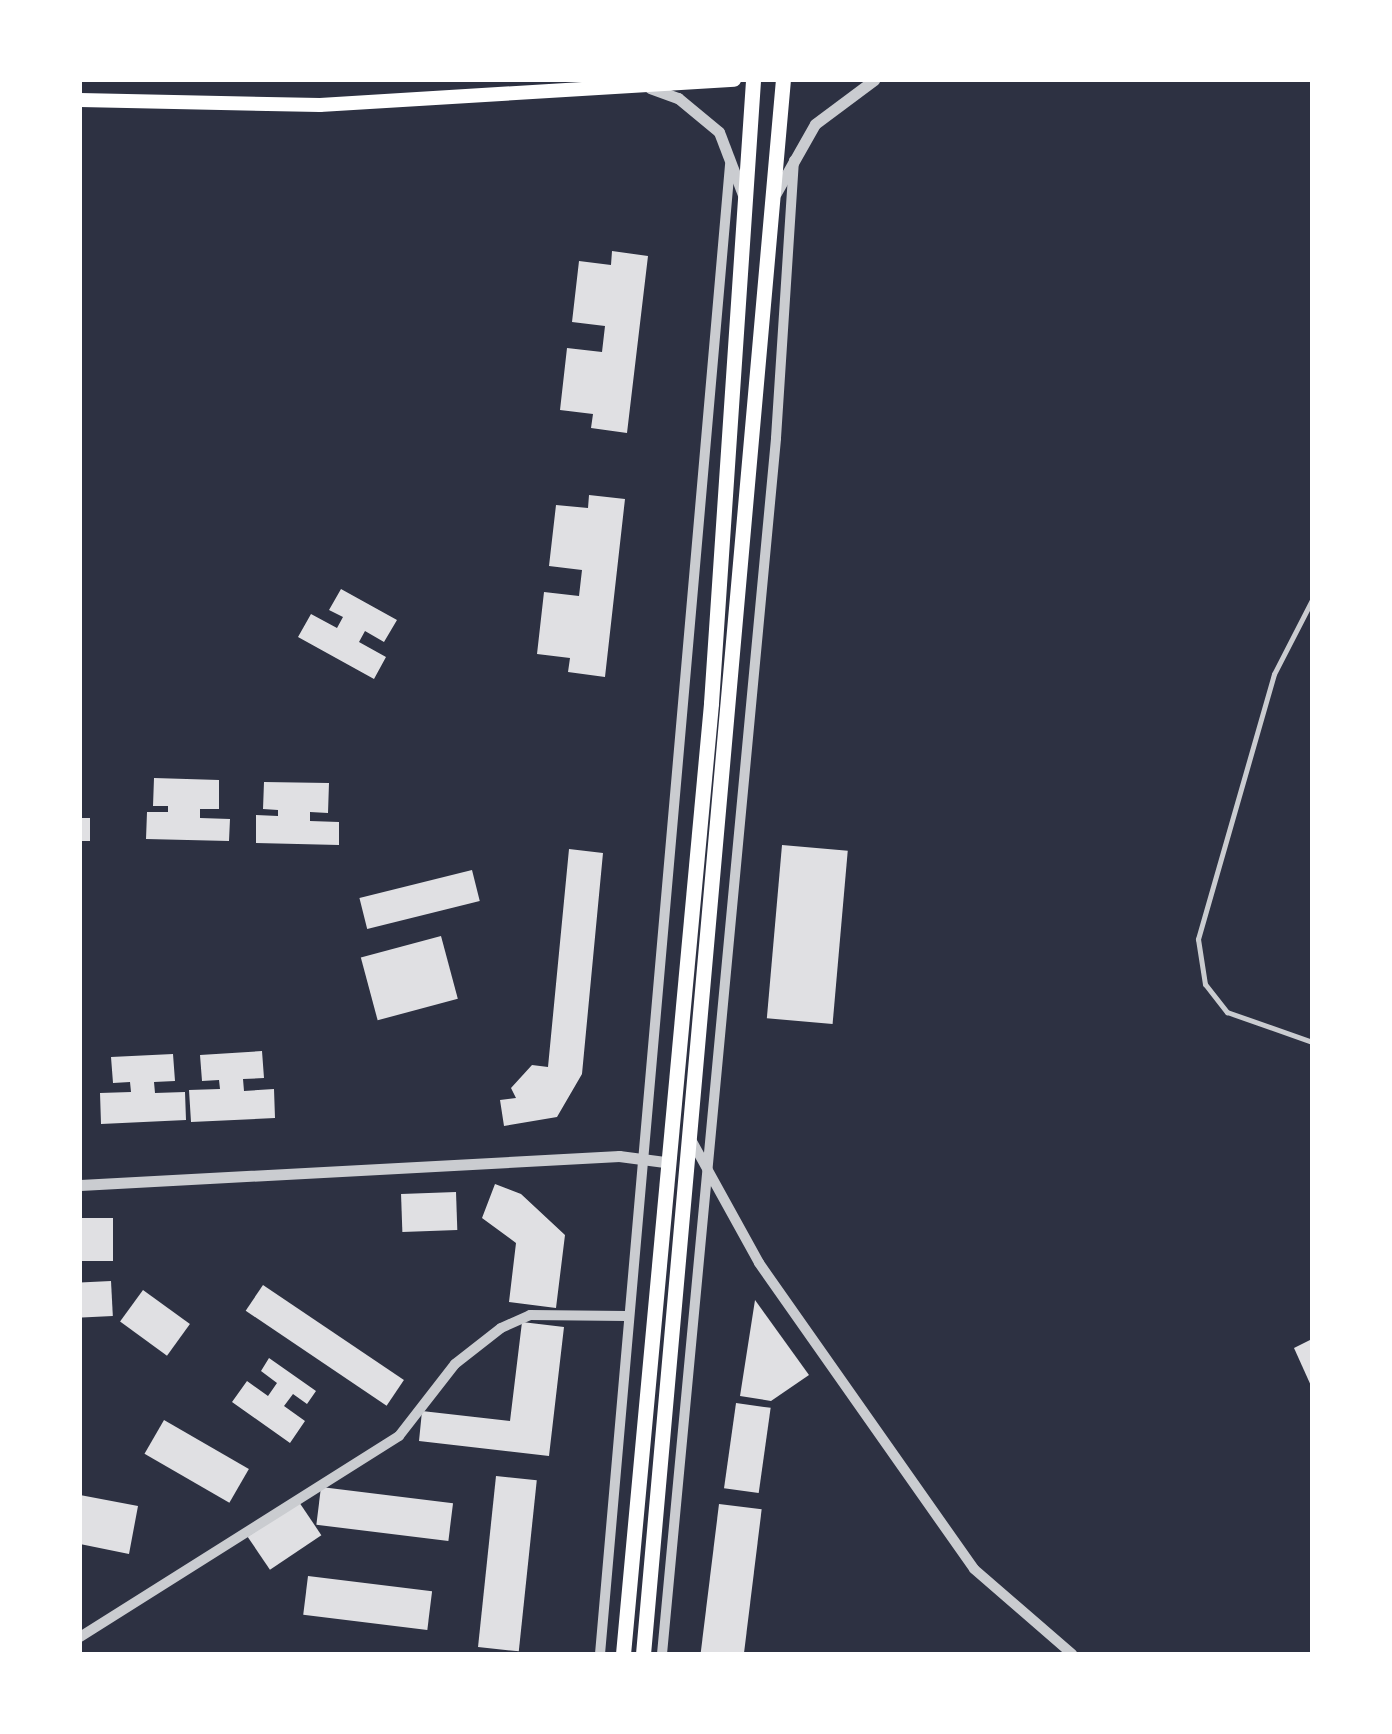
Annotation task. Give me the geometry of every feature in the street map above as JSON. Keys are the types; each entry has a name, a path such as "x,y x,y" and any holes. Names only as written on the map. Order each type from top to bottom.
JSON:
{"main road":[{"path":"80,100 320,105 734,80"},
{"path":"622,1654 712,683 753,80"},
{"path":"643,1654 686,1129 731,710 783,80"}],"street":[{"path":"774,197 794,155 830,108 874,80"},
{"path":"650,88 697,110 731,154 744,196"},
{"path":"600,1654 638,1159 686,698 731,154"},
{"path":"662,1654 776,438 794,155"},
{"path":"686,1129 758,1263 974,1568 1072,1654"},
{"path":"80,1185 638,1159 665,1162"},
{"path":"80,1638 399,1436 455,1364 501,1328 530,1315 626,1316"}],"lane":[{"path":"1312,600 1274,674 1198,939 1205,984 1226,1012 1312,1042"}],"building":[{"path":"612,251 648,256 627,433 591,428 593,414 560,410 567,348 602,352 605,326 572,322 579,261 611,265"},
{"path":"589,495 625,499 605,677 568,672 570,658 537,654 544,592 579,596 582,570 549,566 556,505 588,508"},
{"path":"341,589 397,620 384,642 365,631 359,642 386,657 374,679 298,637 311,614 337,628 343,617 329,610"},
{"path":"154,778 219,780 219,809 200,809 200,818 230,819 229,841 146,839 147,812 168,812 168,806 153,806"},
{"path":"264,782 329,783 328,813 310,812 310,821 339,822 339,845 256,843 256,815 278,816 278,810 263,809"},
{"path":"80,818 90,818 90,841 80,841"},
{"path":"782,845 848,851 833,1024 767,1018"},
{"path":"569,849 603,853 582,1074 557,1117 504,1126 500,1100 516,1098 511,1088 532,1065 548,1067"},
{"path":"472,870 480,901 367,929 359,898"},
{"path":"441,936 458,999 378,1020 361,957"},
{"path":"262,1051 264,1078 243,1079 244,1091 274,1089 275,1118 191,1122 189,1090 220,1089 219,1080 202,1081 200,1055"},
{"path":"173,1054 175,1081 154,1082 155,1093 185,1092 186,1120 101,1124 100,1093 131,1092 130,1082 113,1083 111,1057"},
{"path":"495,1184 521,1194 565,1235 556,1308 509,1302 516,1243 482,1218"},
{"path":"456,1192 457,1230 402,1232 401,1194"},
{"path":"80,1218 113,1218 113,1261 80,1261"},
{"path":"111,1281 113,1316 82,1318 80,1283"},
{"path":"263,1285 404,1380 387,1406 246,1311"},
{"path":"143,1290 190,1324 167,1356 120,1322"},
{"path":"755,1300 809,1375 771,1401 740,1396"},
{"path":"522,1322 564,1327 549,1456 419,1441 422,1411 510,1421"},
{"path":"1312,1339 1312,1388 1294,1348"},
{"path":"269,1358 316,1391 307,1404 293,1394 284,1406 305,1421 290,1443 232,1402 247,1381 268,1396 277,1383 261,1371"},
{"path":"736,1403 771,1408 759,1493 724,1488"},
{"path":"164,1420 249,1469 229,1503 144,1454"},
{"path":"496,1476 537,1480 519,1651 478,1647"},
{"path":"321,1487 453,1503 448,1541 316,1525"},
{"path":"80,1495 138,1506 129,1554 80,1544"},
{"path":"299,1502 321,1535 270,1570 248,1537"},
{"path":"719,1504 762,1509 744,1654 701,1654"},
{"path":"308,1576 432,1591 427,1630 303,1615"}]}
